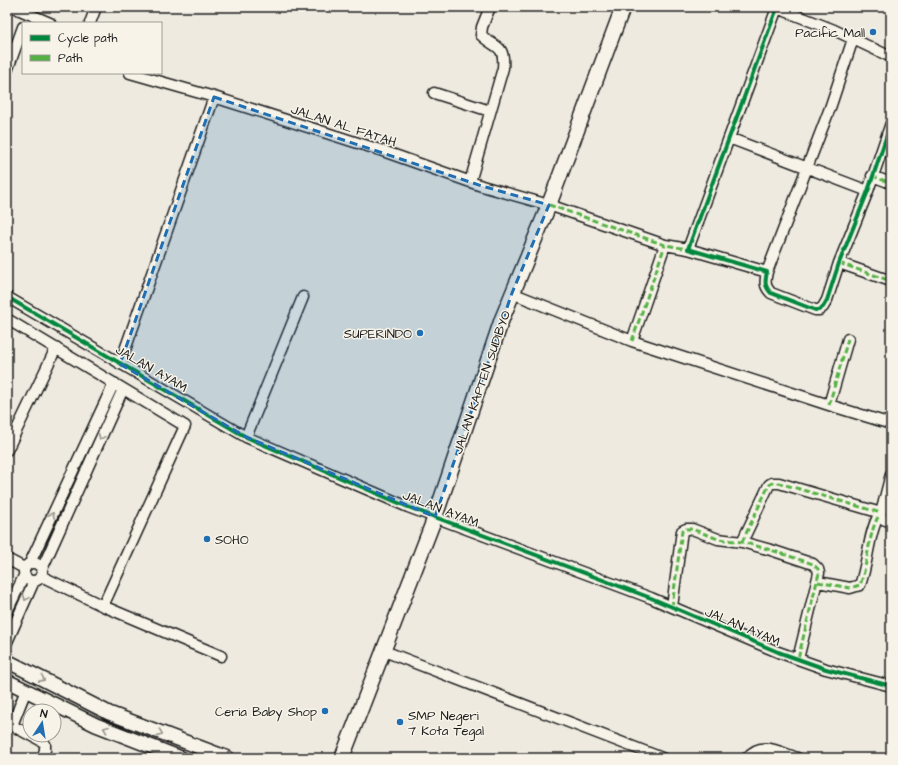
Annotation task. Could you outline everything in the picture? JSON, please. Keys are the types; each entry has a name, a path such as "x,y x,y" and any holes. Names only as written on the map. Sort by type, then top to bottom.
{"main road":[{"name":"JALAN KAPTEN SUDIBYO","path":"342,758 435,517 502,319 548,205 623,7"}],"street":[{"path":"13,7 25,21 38,22"},
{"path":"90,22 96,7"},
{"path":"470,182 503,68 504,57 500,49 481,34 482,27 490,7"},
{"path":"688,249 776,7 834,30 891,57"},
{"path":"7,71 22,29"},
{"path":"853,39 830,108 767,272 765,285 770,293 815,310 819,310 823,307 827,300 839,262 868,191 891,124"},
{"name":"JALAN AL FATAH","path":"134,74 214,97 383,151 470,182 548,205 665,245 688,249 767,272"},
{"path":"434,92 490,111"},
{"path":"120,364 214,97"},
{"path":"729,138 868,191"},
{"path":"872,176 891,184"},
{"path":"632,341 665,245"},
{"path":"839,262 891,281"},
{"path":"512,293 632,341 891,424"},
{"name":"JALAN AYAM","path":"7,297 246,437 408,507 651,598 778,652 826,669 891,686"},
{"path":"246,437 303,297"},
{"path":"7,319 185,426 103,606"},
{"path":"829,405 848,339"},
{"path":"7,450 56,348"},
{"path":"19,616 7,610 114,383"},
{"path":"7,642 39,576 123,389"},
{"path":"101,409 112,414"},
{"path":"82,452 92,457"},
{"path":"818,582 850,588 860,585 864,576 874,527 891,474"},
{"path":"742,542 768,485 772,483 779,483 879,515 891,522"},
{"path":"61,497 72,502"},
{"path":"672,607 682,531 686,529 692,529 718,539 742,542 813,564 818,569 818,582 798,659"},
{"path":"44,534 55,539"},
{"path":"7,559 26,569"},
{"path":"26,569 37,564 39,576"},
{"path":"26,569 28,580 39,576 103,606 221,656"},
{"path":"384,651 662,758"},
{"path":"7,662 109,713 228,758"},
{"path":"7,681 96,725 181,758"},
{"path":"22,731 15,727 14,723 26,690"},
{"path":"42,758 45,750 44,743"},
{"path":"188,758 193,745"},
{"path":"747,758 758,748 767,748 797,758"}],"highlighted area":[{"path":"214,97 482,186 549,205 512,293 435,517 246,437 120,364"}],"marked path":[{"path":"872,176 891,183"},
{"path":"549,205 665,245 688,249"},
{"path":"632,341 665,245"},
{"path":"839,263 891,281"},
{"path":"829,405 848,339"},
{"path":"742,542 769,485 772,483 779,483 881,513"},
{"path":"818,582 850,588 860,585 872,532 878,517"},
{"path":"672,607 682,531 686,529 692,529 718,539 742,542 813,564 818,569 819,573 798,659"}],"cycle path":[{"path":"777,8 688,249 767,272 766,283 767,288 771,293 815,310 819,310 823,307 827,300 839,263 868,191 891,123"},
{"path":"7,297 246,437 408,507 651,598 778,652 826,669 891,686"}],"place":[{"name":"Pacific Mall","path":"873,32"},
{"name":"SUPERINDO","path":"420,333"},
{"name":"SOHO","path":"207,539"},
{"name":"Ceria Baby Shop","path":"325,711"},
{"name":"SMP Negeri 7 Kota Tegal","path":"400,722"}]}
